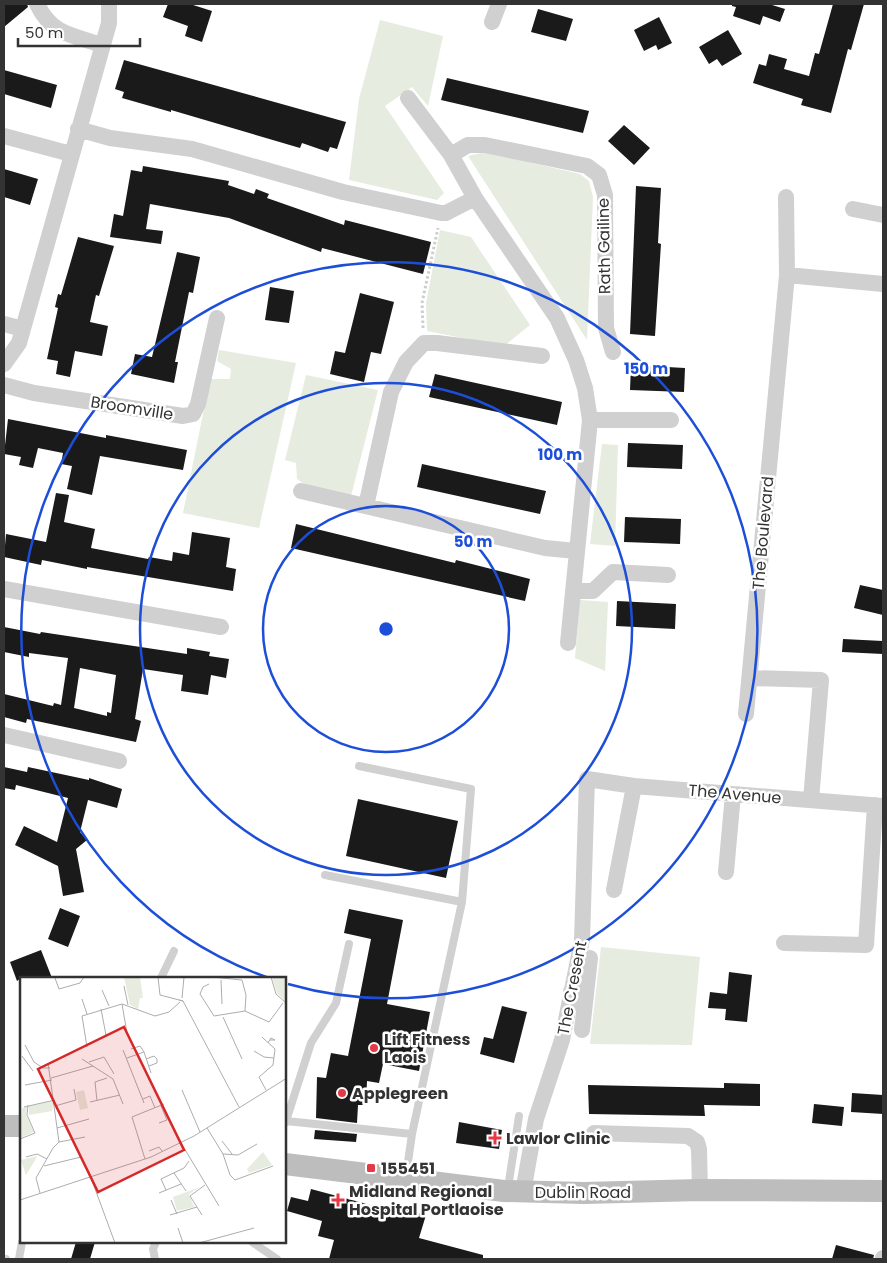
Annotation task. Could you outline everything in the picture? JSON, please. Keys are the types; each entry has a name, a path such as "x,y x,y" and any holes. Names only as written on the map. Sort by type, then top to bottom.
{"main road":[{"path":"4,1126 20,1126"},
{"name":"Dublin Road","path":"286,1164 405,1181 516,1192 584,1194 700,1190 883,1191"}],"street":[{"path":"37,4 45,18 57,30 102,45"},
{"path":"4,364 19,343 109,23 109,4"},
{"path":"492,22 498,4"},
{"path":"408,98 451,155 475,198 558,318 576,360 585,388 590,420 568,643"},
{"path":"78,129 110,138 192,149 343,192 441,213 446,213 475,198"},
{"path":"4,136 71,154"},
{"name":"Rath Gailine","path":"451,155 468,145 485,145 587,166 599,175 605,195 606,328 613,352"},
{"name":"The Boulevard","path":"746,714 787,275 786,197"},
{"path":"853,209 883,215"},
{"path":"787,275 883,284"},
{"name":"Broomville","path":"4,386 34,393 183,416 193,414 198,404 217,318"},
{"path":"4,324 23,328"},
{"path":"366,506 391,392 406,362 424,343 437,342 542,356"},
{"path":"590,420 671,420"},
{"path":"301,491 545,548 576,552"},
{"path":"572,591 593,591 613,572 668,575"},
{"path":"4,589 221,627"},
{"path":"750,678 821,680 811,800"},
{"path":"4,735 119,761"},
{"name":"The Avenue","path":"587,779 634,786 879,806"},
{"name":"The Cresent","path":"516,1192 536,1119 579,992 587,779"},
{"path":"614,890 634,786"},
{"path":"726,872 733,794"},
{"path":"784,943 866,945 879,806"},
{"path":"582,1030 579,992 590,958"},
{"path":"594,1133 688,1136 697,1142 699,1148 700,1190"}],"lane":[{"path":"358,766 471,789 462,902 412,1134 405,1181"},
{"path":"325,875 462,902"},
{"path":"286,1119 312,1043 336,1003 350,944"},
{"path":"161,977 174,951"},
{"path":"516,1192 519,1116"},
{"path":"286,1122 412,1134"},
{"path":"19,1259 22,1243"},
{"path":"155,1259 153,1249 156,1243"},
{"path":"253,1243 277,1259"}],"path":[{"path":"424,343 422,304 441,213"}],"shaded area":[{"path":"380,20 443,36 428,106 412,87 385,106 444,193 437,200 349,180 359,99"},
{"path":"486,152 580,174 589,181 593,197 587,340 468,156"},
{"path":"440,230 471,237 530,325 504,346 427,331 426,303"},
{"path":"219,350 296,363 259,528 183,513 210,379 230,379 231,369 217,361"},
{"path":"306,375 378,390 351,496 306,485 297,479 296,463 285,460"},
{"path":"602,444 618,445 615,546 590,544"},
{"path":"580,600 608,602 605,671 575,658"},
{"path":"601,947 700,957 692,1045 590,1044"}],"building":[{"path":"4,4 27,4 28,7 4,27"},
{"path":"168,4 190,4 212,11 202,42 185,36 188,26 163,17"},
{"path":"732,4 769,4 785,9 780,22 763,16 760,25 733,16 736,7 732,6"},
{"path":"833,4 864,4 851,50 848,49 831,113 801,105 803,99 753,83 759,64 766,66 769,54 787,59 784,69 809,76 815,53 819,54"},
{"path":"538,9 573,19 566,41 531,32"},
{"path":"659,17 672,43 658,50 656,45 644,51 634,30"},
{"path":"728,30 742,54 722,66 717,59 709,64 699,47"},
{"path":"124,60 346,122 337,149 330,147 328,152 302,143 300,148 171,110 171,112 122,98 124,92 115,89"},
{"path":"4,70 57,85 51,108 4,94"},
{"path":"447,78 589,111 583,133 441,100"},
{"path":"624,125 650,148 634,165 608,141"},
{"path":"143,166 229,181 228,185 254,194 256,189 269,194 267,198 344,225 345,220 431,242 423,274 322,248 321,252 229,218 150,204 146,229 163,231 161,244 110,237 114,214 123,216 131,170 142,172"},
{"path":"4,169 38,179 30,205 4,197"},
{"path":"636,186 661,188 658,243 661,244 655,336 630,334"},
{"path":"78,237 114,246 99,296 96,295 90,322 108,326 102,356 75,351 70,377 56,374 58,361 47,359 58,308 55,307 58,294 61,295"},
{"path":"177,252 200,257 193,293 189,292 175,362 178,362 174,383 131,374 135,354 152,357"},
{"path":"270,287 294,291 289,323 265,320"},
{"path":"360,293 394,302 381,354 371,352 364,382 330,374 335,351 345,353"},
{"path":"631,365 685,368 684,392 630,390"},
{"path":"435,374 562,402 557,425 429,397"},
{"path":"8,419 106,438 106,435 187,450 183,470 100,456 92,495 67,489 72,466 61,464 63,453 38,448 33,468 19,465 21,457 4,454"},
{"path":"628,443 683,445 682,469 627,467"},
{"path":"422,464 546,491 540,514 417,487"},
{"path":"56,493 69,495 64,522 95,529 91,548 148,559 149,557 172,561 173,552 189,555 192,532 230,538 226,567 236,569 233,591 87,567 87,569 42,560 41,565 4,557 6,534 46,542"},
{"path":"625,517 681,519 680,544 624,542"},
{"path":"296,524 455,563 456,560 530,579 525,601 291,548"},
{"path":"860,585 883,590 883,615 854,608"},
{"path":"617,601 676,604 675,629 616,626"},
{"path":"4,627 40,634 41,632 187,654 187,648 210,652 209,656 229,659 226,678 211,675 208,695 181,691 183,675 143,669 135,719 141,721 136,742 27,719 26,723 4,717 4,694 53,706 54,703 61,705 68,658 29,653 29,657 4,652","holes":["80,668 116,675 111,713 107,712 107,716 74,708"]},
{"path":"843,639 883,641 883,654 842,652"},
{"path":"4,767 27,772 28,767 89,780 89,778 122,789 117,808 88,800 80,832 87,840 76,849 84,892 63,896 58,866 15,845 24,826 57,842 68,798 16,785 15,790 4,788"},
{"path":"358,799 458,821 446,878 346,856"},
{"path":"60,908 80,916 68,947 48,939"},
{"path":"349,909 403,920 387,1004 430,1012 419,1071 383,1064 379,1083 367,1081 366,1105 358,1105 357,1123 316,1118 317,1077 326,1078 331,1053 348,1056 371,939 344,933"},
{"path":"41,950 52,977 20,977 17,981 10,962"},
{"path":"729,972 752,975 747,1022 725,1020 726,1009 708,1008 710,992 727,994"},
{"path":"502,1006 527,1012 514,1063 480,1054 484,1037 493,1039"},
{"path":"724,1083 760,1084 760,1106 704,1105 705,1116 589,1114 588,1085 724,1088"},
{"path":"852,1093 883,1095 883,1114 851,1112"},
{"path":"814,1104 844,1107 842,1126 812,1123"},
{"path":"459,1122 502,1130 499,1149 456,1143"},
{"path":"315,1130 357,1134 356,1142 314,1139"},
{"path":"311,1189 404,1214 406,1209 426,1215 419,1238 483,1255 483,1259 329,1259 334,1240 318,1236 322,1221 287,1211 291,1197 308,1201"},
{"path":"76,1243 95,1243 90,1259 71,1259"},
{"path":"836,1245 874,1255 873,1259 832,1259"}],"place":[{"name":"Lift Fitness Laois","path":"374,1048"},
{"name":"Applegreen","path":"342,1093"},
{"name":"Lawlor Clinic","path":"495,1138"},
{"name":"155451","path":"371,1168"},
{"name":"Midland Regional Hospital Portlaoise","path":"338,1200"}]}
